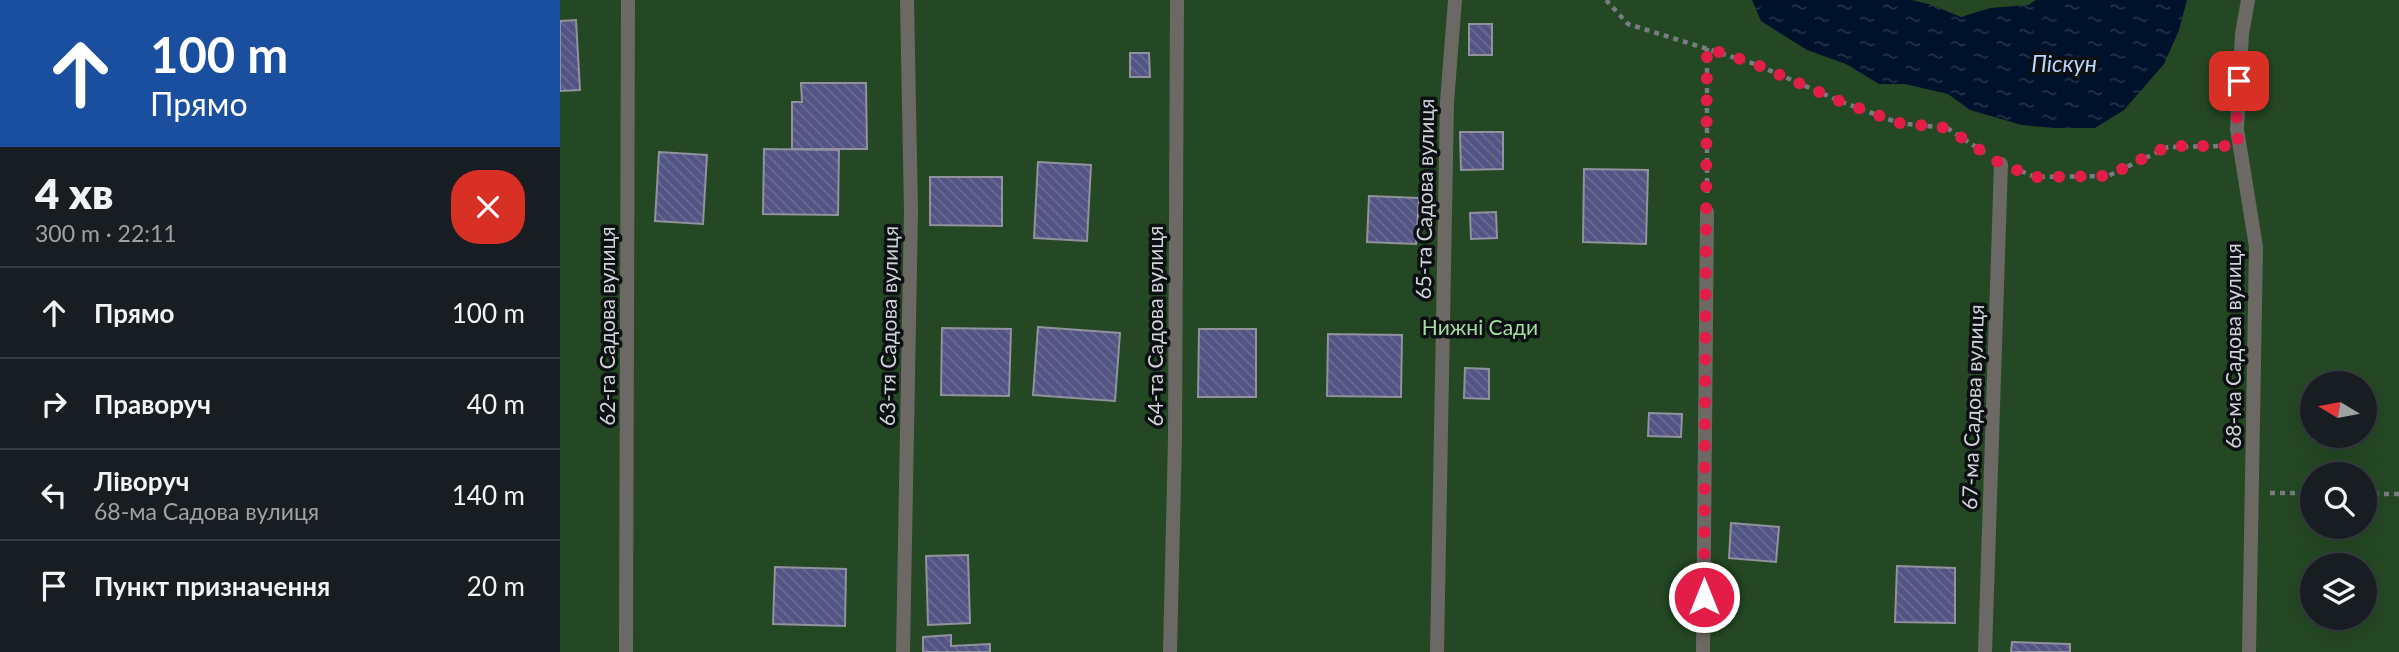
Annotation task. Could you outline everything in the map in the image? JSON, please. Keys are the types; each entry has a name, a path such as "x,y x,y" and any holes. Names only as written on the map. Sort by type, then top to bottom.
{"street":[{"name":"62-га Садова вулиця","path":"626,652 628,0"},
{"name":"63-тя Садова вулиця","path":"903,652 911,211 907,0"},
{"name":"64-та Садова вулиця","path":"1170,652 1175,438 1177,0"},
{"name":"65-та Садова вулиця","path":"1437,652 1447,102 1455,0"},
{"name":"68-ма Садова вулиця","path":"2248,0 2241,47 2236,129 2256,247 2249,652"},
{"name":"67-ма Садова вулиця","path":"1985,652 2001,164"},
{"path":"1703,652 1707,212"}],"path":[{"path":"1606,0 1629,24 1755,64 1842,102 1899,123 1947,128 2001,164 2035,177 2108,176 2168,146 2239,146"},
{"path":"1707,48 1707,212"},
{"path":"2252,493 2300,494"},
{"path":"2377,494 2399,494"}],"green space":[{"name":"Нижні Сади","path":"560,0 2399,0 2399,652 560,652"}],"water":[{"name":"Піскун","path":"1752,0 1912,0 1961,17 1990,8 2028,5 2036,0 2187,0 2179,30 2164,64 2124,110 2095,128 2055,128 2022,125 1970,110 1948,94 1905,84 1879,84 1846,64 1807,50 1761,21"}],"building":[{"path":"576,20 580,90 560,91 560,21"},
{"path":"1469,24 1492,24 1492,55 1469,55"},
{"path":"1130,53 1149,53 1150,77 1130,77"},
{"path":"801,83 866,83 867,149 792,149 792,102 802,102"},
{"path":"1460,132 1503,132 1503,169 1461,170"},
{"path":"764,149 839,150 838,215 763,214"},
{"path":"659,152 707,155 703,224 655,221"},
{"path":"1038,162 1091,165 1087,241 1034,238"},
{"path":"1584,169 1648,170 1646,244 1583,242"},
{"path":"930,177 1002,177 1002,226 930,225"},
{"path":"1369,196 1419,198 1416,244 1367,242"},
{"path":"1496,212 1497,238 1471,239 1470,213"},
{"path":"1038,327 1120,333 1115,401 1033,395"},
{"path":"942,328 1011,329 1009,396 941,395"},
{"path":"1199,329 1256,329 1256,397 1198,397"},
{"path":"1328,334 1402,335 1401,397 1327,396"},
{"path":"1465,368 1489,369 1489,399 1464,398"},
{"path":"1649,413 1682,414 1681,437 1648,436"},
{"path":"1731,523 1779,527 1776,562 1729,558"},
{"path":"968,555 970,623 928,625 926,556"},
{"path":"1897,566 1955,568 1955,623 1895,622"},
{"path":"775,567 846,569 845,626 773,624"},
{"path":"951,635 951,646 990,644 990,652 923,652 923,637"},
{"path":"2012,642 2070,644 2070,652 2011,652"}],"route":[{"path":"1704,597 1707,48 1755,64 1842,102 1899,123 1947,128 2001,164 2035,177 2108,176 2168,146 2239,146 2236,129 2239,81"}]}
